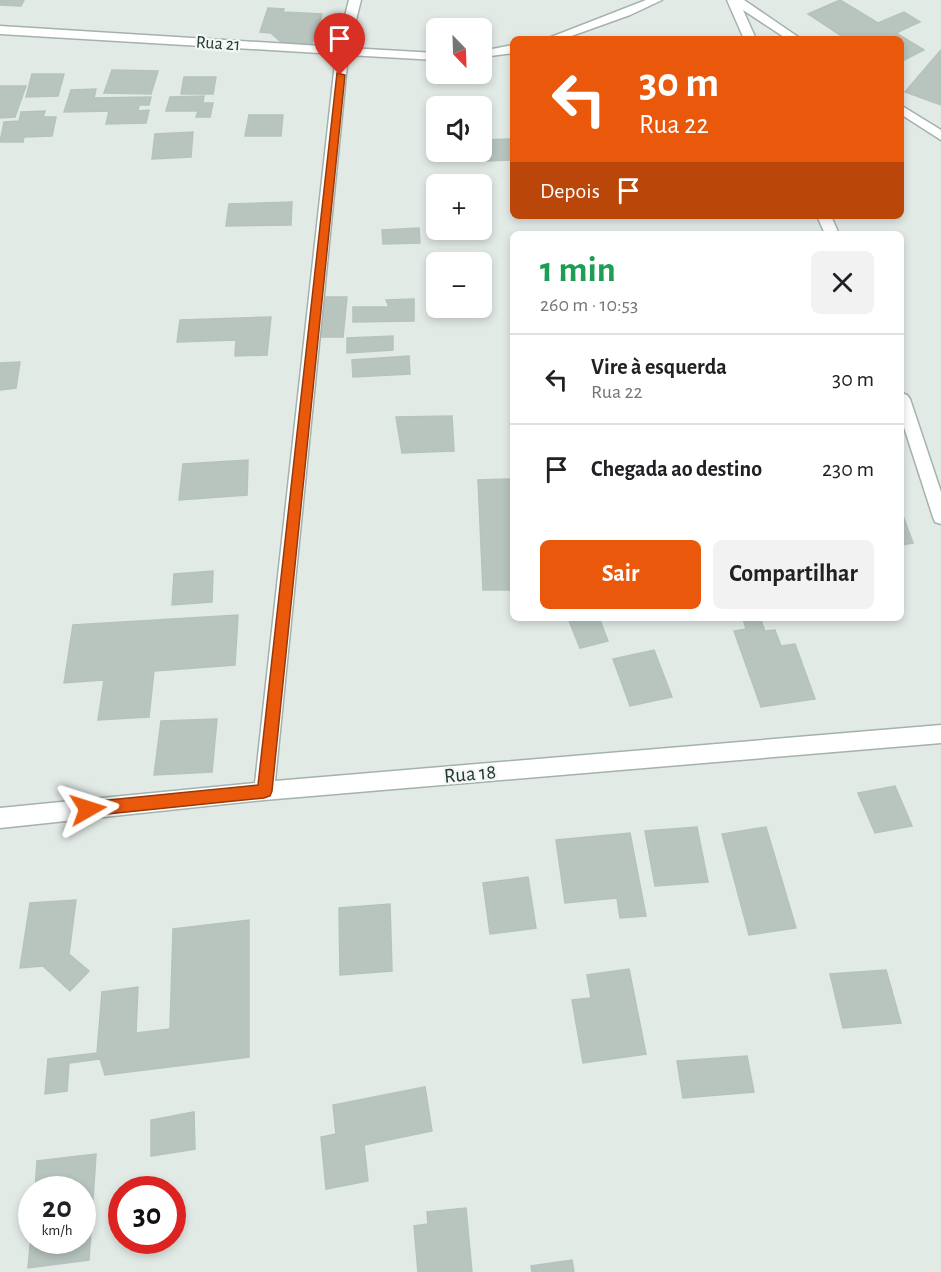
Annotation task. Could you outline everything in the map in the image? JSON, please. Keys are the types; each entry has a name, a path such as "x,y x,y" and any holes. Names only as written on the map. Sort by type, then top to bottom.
{"street":[{"path":"264,791 342,52 355,0"},
{"path":"561,36 656,0"},
{"path":"735,0 749,36"},
{"path":"735,0 790,36"},
{"name":"Rua 21","path":"0,30 426,56"},
{"path":"492,52 510,49"},
{"path":"904,111 941,136"},
{"path":"904,405 941,517"},
{"name":"Rua 18","path":"0,818 264,791 941,734"}],"building":[{"path":"0,0 24,0 21,6 0,5"},
{"path":"840,0 878,23 904,12 920,22 896,33 901,36 841,36 808,14"},
{"path":"268,8 284,9 283,12 322,14 312,44 282,43 271,33 260,32"},
{"path":"904,38 924,50 904,60"},
{"path":"941,50 941,105 905,92"},
{"path":"112,70 158,71 151,94 104,93"},
{"path":"32,74 64,74 58,96 26,97"},
{"path":"184,77 216,77 213,94 181,94"},
{"path":"0,86 26,86 15,117 0,118"},
{"path":"96,89 94,98 151,97 149,105 139,105 138,111 149,110 146,123 106,124 109,111 64,112 71,90"},
{"path":"204,96 203,103 213,103 210,117 196,117 198,111 166,111 170,97"},
{"path":"45,111 43,117 56,117 52,136 24,137 23,142 0,142 4,122 19,121 21,112"},
{"path":"249,115 283,115 281,136 245,136"},
{"path":"193,132 191,157 152,159 155,134"},
{"path":"510,139 510,160 492,161 492,140"},
{"path":"292,202 291,225 226,226 229,204"},
{"path":"419,228 420,243 383,244 382,230"},
{"path":"322,297 347,297 343,337 318,337"},
{"path":"414,299 414,321 353,322 353,307 389,307 386,300"},
{"path":"271,317 267,355 235,356 236,340 177,342 180,320"},
{"path":"393,336 393,350 347,353 347,338"},
{"path":"409,356 410,374 353,377 352,360"},
{"path":"20,362 16,388 0,390 0,363"},
{"path":"452,416 454,451 402,453 396,417"},
{"path":"248,460 247,495 179,500 183,464"},
{"path":"510,479 510,590 483,590 478,480"},
{"path":"904,518 913,543 904,545"},
{"path":"213,571 212,602 172,605 174,574"},
{"path":"238,615 235,665 154,671 149,717 98,720 104,680 64,683 73,625"},
{"path":"569,621 600,621 608,641 580,648"},
{"path":"744,621 761,621 765,631 775,630 781,646 795,644 815,699 761,707 734,631 746,629"},
{"path":"654,650 672,697 630,706 613,659"},
{"path":"217,719 212,772 154,775 161,721"},
{"path":"895,786 912,826 875,833 858,793"},
{"path":"697,827 708,882 655,886 645,831"},
{"path":"766,827 796,928 749,935 722,834"},
{"path":"630,833 646,916 620,918 617,898 565,903 556,840"},
{"path":"528,877 536,928 490,934 483,883"},
{"path":"76,900 69,954 89,971 70,991 43,966 20,968 30,903"},
{"path":"390,904 392,971 340,975 339,908"},
{"path":"249,920 249,1057 105,1075 100,1059 69,1063 67,1091 45,1094 48,1059 97,1053 102,992 138,987 136,1033 170,1029 173,929"},
{"path":"629,969 646,1054 583,1063 572,1000 591,998 587,975"},
{"path":"886,970 901,1023 843,1028 830,974"},
{"path":"747,1056 754,1092 683,1098 677,1061"},
{"path":"425,1087 432,1131 364,1145 368,1181 326,1189 321,1137 336,1134 333,1105"},
{"path":"194,1112 195,1149 151,1156 151,1120"},
{"path":"96,1154 95,1176 36,1176 37,1161"},
{"path":"466,1208 472,1272 418,1272 414,1226 428,1224 427,1212"},
{"path":"29,1254 89,1254 89,1260 28,1268"},
{"path":"572,1260 574,1272 532,1272 531,1266"}],"route":[{"path":"88,809 264,791 340,75"}]}
